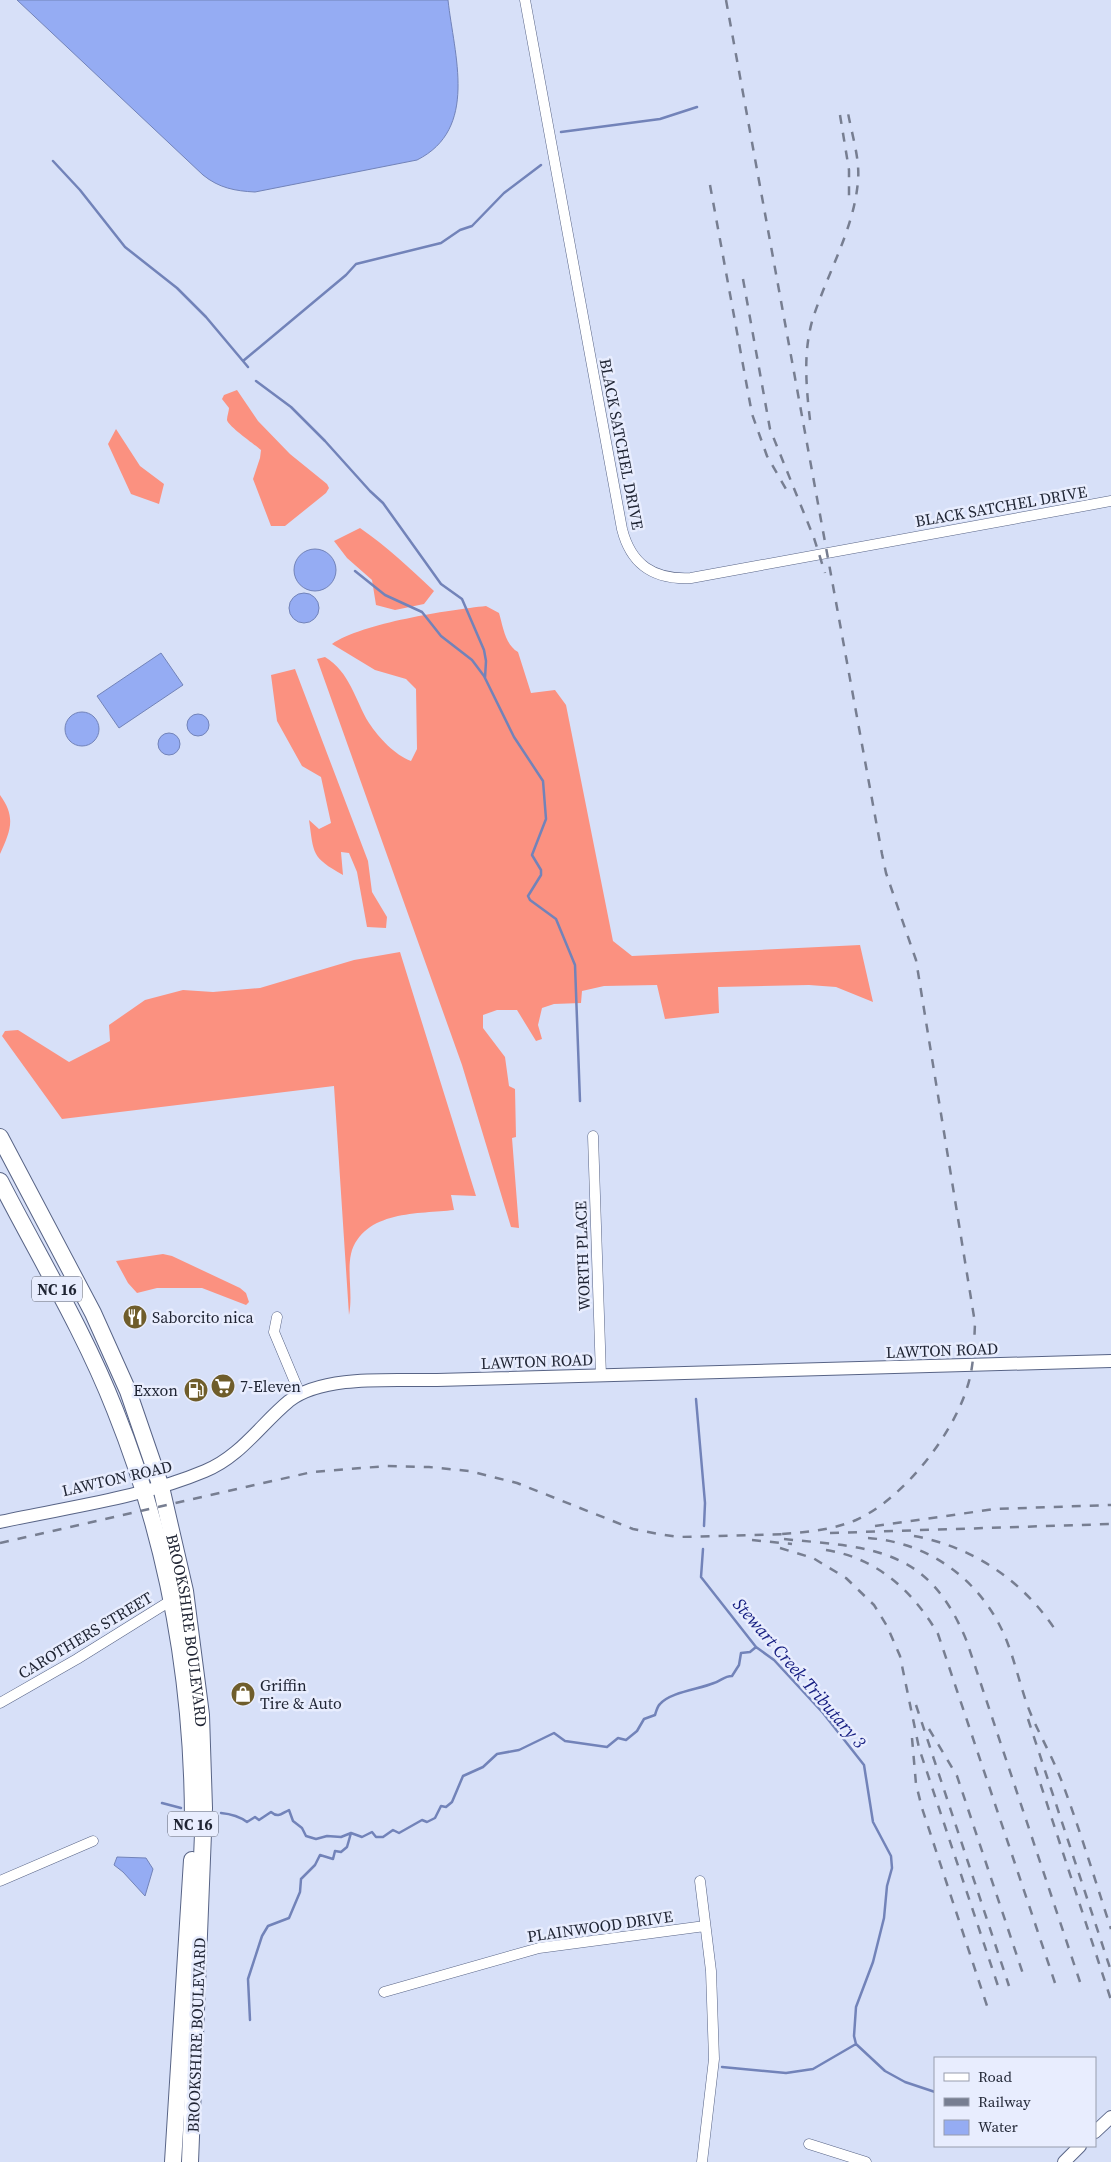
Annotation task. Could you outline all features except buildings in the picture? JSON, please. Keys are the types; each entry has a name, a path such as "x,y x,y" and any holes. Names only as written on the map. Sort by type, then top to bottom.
{"highway":[{"name":"BROOKSHIRE BOULEVARD","path":"0,1137 112,1353 161,1487 201,1714 204,1808 190,2162"},
{"name":"BROOKSHIRE BOULEVARD","path":"0,1181 97,1368 116,1411 179,1596 189,1719 193,1806 192,1860 173,2162"}],"street":[{"name":"BLACK SATCHEL DRIVE","path":"525,0 622,529 627,547 641,564 659,575 669,578 691,578 1111,501"},
{"name":"WORTH PLACE","path":"593,1136 601,1376"},
{"path":"277,1317 274,1332 300,1394"},
{"name":"LAWTON ROAD","path":"0,1522 161,1487 219,1464 240,1448 289,1401 300,1394 324,1386 346,1383 1111,1361"},
{"name":"CAROTHERS STREET","path":"0,1703 77,1659 179,1596"},
{"path":"0,1882 92,1841"},
{"path":"700,1881 711,1972 714,2059 702,2162"},
{"name":"PLAINWOOD DRIVE","path":"384,1992 533,1949 705,1926"},
{"path":"1096,2131 1111,2117"},
{"path":"809,2144 866,2162"},
{"path":"1064,2162 1079,2147"}],"shaded area":[{"path":"237,390 258,421 290,454 327,484 329,488 326,493 285,526 271,526 253,479 261,450 228,423 229,408 222,399 224,395"},
{"path":"116,429 140,466 164,484 159,504 131,494 108,444"},
{"path":"360,528 398,558 434,591 424,604 395,610 376,605 372,580 347,558 334,541"},
{"path":"486,606 499,613 507,640 518,652 531,693 555,690 566,705 613,941 632,956 860,945 873,1002 836,987 809,985 718,987 719,1013 665,1019 657,985 604,986 582,991 581,1003 554,1004 542,1008 538,1025 542,1039 536,1041 517,1010 497,1010 483,1015 483,1028 505,1057 509,1086 515,1089 516,1137 512,1138 519,1228 511,1227 462,1065 317,659 325,657 340,670 373,729 393,750 411,761 417,749 416,689 406,679 375,670 332,644 364,630 384,624 429,614"},
{"path":"295,669 368,861 372,892 387,917 386,928 367,927 357,872 349,853 341,852 343,875 325,864 316,854 309,820 319,829 331,823 321,777 302,766 277,721 271,675"},
{"path":"0,795 8,810 10,824 7,838 0,854"},
{"path":"400,952 476,1196 451,1195 454,1210 394,1217 367,1229 357,1240 351,1254 349,1315 334,1086 62,1119 2,1036 5,1031 18,1030 69,1062 110,1041 109,1025 145,1000 183,990 213,992 260,988 354,960"},
{"path":"163,1254 172,1256 240,1288 246,1293 249,1302 246,1305 202,1288 157,1288 137,1293 128,1283 116,1261"}],"water":[{"path":"17,0 448,0 457,67 458,89 456,110 449,130 436,146 417,160 255,192 228,188 215,183 203,175"},
{"path":"315,549 330,555 336,570 330,585 315,591 300,585 294,570 300,555"},
{"path":"304,593 315,597 319,608 315,619 304,623 293,619 289,608 293,597"},
{"path":"161,653 183,685 119,728 97,696"},
{"path":"82,712 94,717 99,729 94,741 82,746 70,741 65,729 70,717"},
{"path":"198,714 206,717 209,725 206,733 198,736 190,733 187,725 190,717"},
{"path":"169,733 177,736 180,744 177,752 169,755 161,752 158,744 161,736"},
{"path":"117,1857 146,1858 153,1869 145,1896 114,1865"}],"waterway":[{"path":"561,132 660,119 697,107"},
{"path":"53,161 80,190 125,247 177,288 206,317 248,367"},
{"path":"243,361 346,275 356,264 441,243 460,230 472,226 504,193 541,165"},
{"path":"256,381 291,407 325,441 383,503 441,584 462,599 484,650 486,661 485,678"},
{"name":"Stewart Creek Tributary 3","path":"355,571 385,595 422,612 441,636 472,660 484,676 514,737 543,781 546,819 532,855 541,870 541,875 528,896 530,900 556,919 575,965 580,1101"},
{"name":"Stewart Creek Tributary 3","path":"696,1399 705,1503 704,1526"},
{"name":"Stewart Creek Tributary 3","path":"703,1549 701,1577 756,1647 774,1660 823,1713 864,1765 873,1822 891,1856 892,1868 887,1886 884,1918 873,1962 856,2007 854,2036 856,2044 885,2071 905,2082 934,2092"},
{"path":"221,1813 241,1818 247,1822 255,1817 259,1820 271,1812 278,1815 289,1810 293,1821 302,1828 306,1836 316,1839 327,1836 341,1837 351,1833 362,1837 372,1832 376,1837 383,1837 393,1830 399,1833 422,1820 427,1822 435,1818 441,1806 446,1807 452,1802 463,1776 483,1767 497,1754 519,1750 554,1733 565,1741 607,1747 618,1738 626,1740 637,1731 644,1719 655,1715 658,1707 665,1700 671,1696 732,1676 739,1665 741,1653 750,1652 756,1647"},
{"path":"162,1803 181,1808"},
{"path":"250,2020 248,1979 262,1936 268,1926 289,1918 300,1892 301,1879 315,1865 320,1855 333,1859 335,1851 341,1852 347,1847 351,1833"},
{"path":"722,2067 786,2073 813,2069 856,2044"}],"railway":[{"path":"726,0 882,854 886,873 916,960 975,1323 971,1372 960,1407 938,1445 908,1482 874,1510 856,1520 829,1528 781,1534"},
{"path":"810,420 806,369 810,330 819,301 846,233 856,199 858,181 857,156 848,113"},
{"path":"840,115 849,170 849,204"},
{"path":"710,185 752,414 767,456 786,489"},
{"path":"743,279 770,429 814,538 825,573"},
{"path":"0,1543 312,1472 387,1466 429,1467 469,1471 517,1483 633,1529 659,1534 678,1537 788,1534"},
{"path":"875,1526 995,1509 1111,1505"},
{"path":"830,1533 1111,1524"},
{"path":"914,1536 936,1541 957,1549 977,1558 996,1570 1030,1598 1058,1634"},
{"path":"868,1538 909,1546 946,1564 976,1591 989,1608 1005,1636 1030,1712 1062,1782 1111,1929"},
{"path":"784,1539 871,1550 895,1558 916,1570 935,1587 952,1611 967,1642 1080,1982"},
{"path":"752,1540 792,1544"},
{"path":"780,1548 813,1558 846,1578 874,1605 887,1626 900,1656 919,1748 999,1989"},
{"path":"826,1550 862,1560 892,1579 917,1604 938,1634 1057,1989"},
{"path":"916,1705 1009,1986"},
{"path":"1028,1719 1111,1971"},
{"path":"929,1729 957,1776 1024,1977"},
{"path":"912,1738 916,1784 922,1808 989,2012"},
{"path":"1035,1767 1111,2000"}],"place":[{"name":"Saborcito nica","path":"135,1317"},
{"name":"7-Eleven","path":"223,1386"},
{"name":"Exxon","path":"196,1390"},
{"name":"Griffin Tire & Auto","path":"243,1694"}]}
